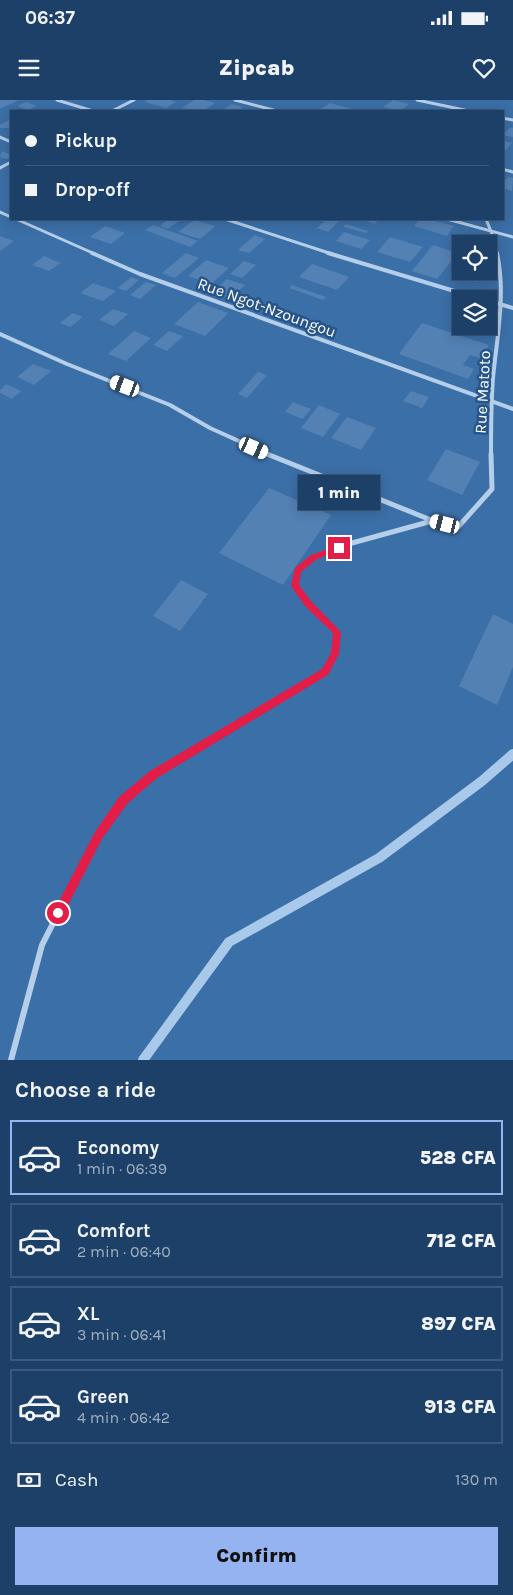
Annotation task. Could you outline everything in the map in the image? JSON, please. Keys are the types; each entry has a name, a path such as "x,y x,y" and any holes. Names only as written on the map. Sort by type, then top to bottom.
{"street":[{"path":"57,100 90,110"},
{"path":"114,110 134,100"},
{"path":"235,100 273,110"},
{"path":"417,100 463,110"},
{"path":"440,106 441,110"},
{"name":"Rue Ngot-Nzoungou","path":"18,220 148,278 513,409"},
{"path":"228,220 356,262 452,290"},
{"path":"451,220 513,237"},
{"name":"Rue Matoto","path":"432,521 458,527 492,489 492,401 500,304 500,270 494,232 487,220"},
{"path":"497,303 513,308"},
{"path":"0,334 170,405 210,428 284,461 432,521"},
{"path":"11,1060 42,944 98,835 123,801 154,775 325,672 335,654 337,632 308,604 295,586 298,570 314,557 352,543 432,521"}],"shaded area":[{"path":"0,100 513,100 513,1060 0,1060"}],"building":[{"path":"0,100 19,100 0,109"},
{"path":"148,100 170,100 176,102 166,108 144,102"},
{"path":"194,100 215,103 204,110 182,108"},
{"path":"393,100 409,104 401,110 383,107"},
{"path":"26,102 37,106 28,110 17,106"},
{"path":"330,103 352,109 350,110 319,110"},
{"path":"232,104 243,107 238,110 223,110"},
{"path":"10,119 10,128 0,128 0,125"},
{"path":"510,128 513,128 513,137 504,135"},
{"path":"504,141 512,143 505,151"},
{"path":"2,151 10,155 10,157 6,159 0,157"},
{"path":"508,177 513,178 512,191 504,189 504,181"},
{"path":"167,220 180,220 168,229 160,226"},
{"path":"194,220 216,226 200,239 178,232"},
{"path":"325,220 340,220 328,232 317,228"},
{"path":"362,220 378,220 375,224"},
{"path":"419,220 432,220 454,226 447,236 414,226"},
{"path":"346,224 368,231 366,233 343,227"},
{"path":"153,225 198,241 190,247 145,230"},
{"path":"105,226 125,233 111,244 90,237"},
{"path":"344,232 370,240 361,249 336,241"},
{"path":"255,235 265,239 249,253 238,250"},
{"path":"0,236 14,241 0,251"},
{"path":"390,237 423,247 410,262 377,252"},
{"path":"433,245 452,251 452,260 437,279 412,271"},
{"path":"186,253 199,258 175,278 162,273"},
{"path":"44,256 61,263 49,271 32,265"},
{"path":"206,260 229,268 211,284 188,276"},
{"path":"244,261 256,265 242,278 230,274"},
{"path":"312,264 349,277 337,290 299,277"},
{"path":"131,277 139,280 126,291 118,288"},
{"path":"227,279 245,285 231,299 212,293"},
{"path":"146,282 156,285 140,299 130,295"},
{"path":"93,283 116,291 103,301 80,293"},
{"path":"292,285 326,297 323,300 289,288"},
{"path":"198,302 228,313 205,336 174,324"},
{"path":"113,309 128,314 114,326 99,320"},
{"path":"73,313 83,317 70,327 60,323"},
{"path":"422,323 452,333 452,335 459,335 489,345 481,358 470,355 463,365 474,369 468,379 399,354"},
{"path":"134,331 151,338 126,361 108,354"},
{"path":"169,331 183,336 167,351 153,345"},
{"path":"33,364 51,371 34,385 17,377"},
{"path":"258,372 267,375 247,398 238,394"},
{"path":"6,384 21,391 12,399 0,393 0,390"},
{"path":"411,391 429,397 422,408 403,401"},
{"path":"293,402 311,409 303,419 285,412"},
{"path":"319,405 340,414 323,437 301,428"},
{"path":"347,417 376,428 361,450 331,438"},
{"path":"446,449 480,462 462,495 427,480"},
{"path":"269,488 331,515 283,585 219,553"},
{"path":"181,580 208,594 180,631 153,616"},
{"path":"493,614 513,624 513,667 497,705 459,686"}],"waterway":[{"path":"143,1060 229,942 379,858 482,781 513,754"}],"route":[{"path":"58,913 98,835 123,801 154,775 325,672 335,654 337,632 308,604 295,586 298,570 314,557 339,548"}]}
